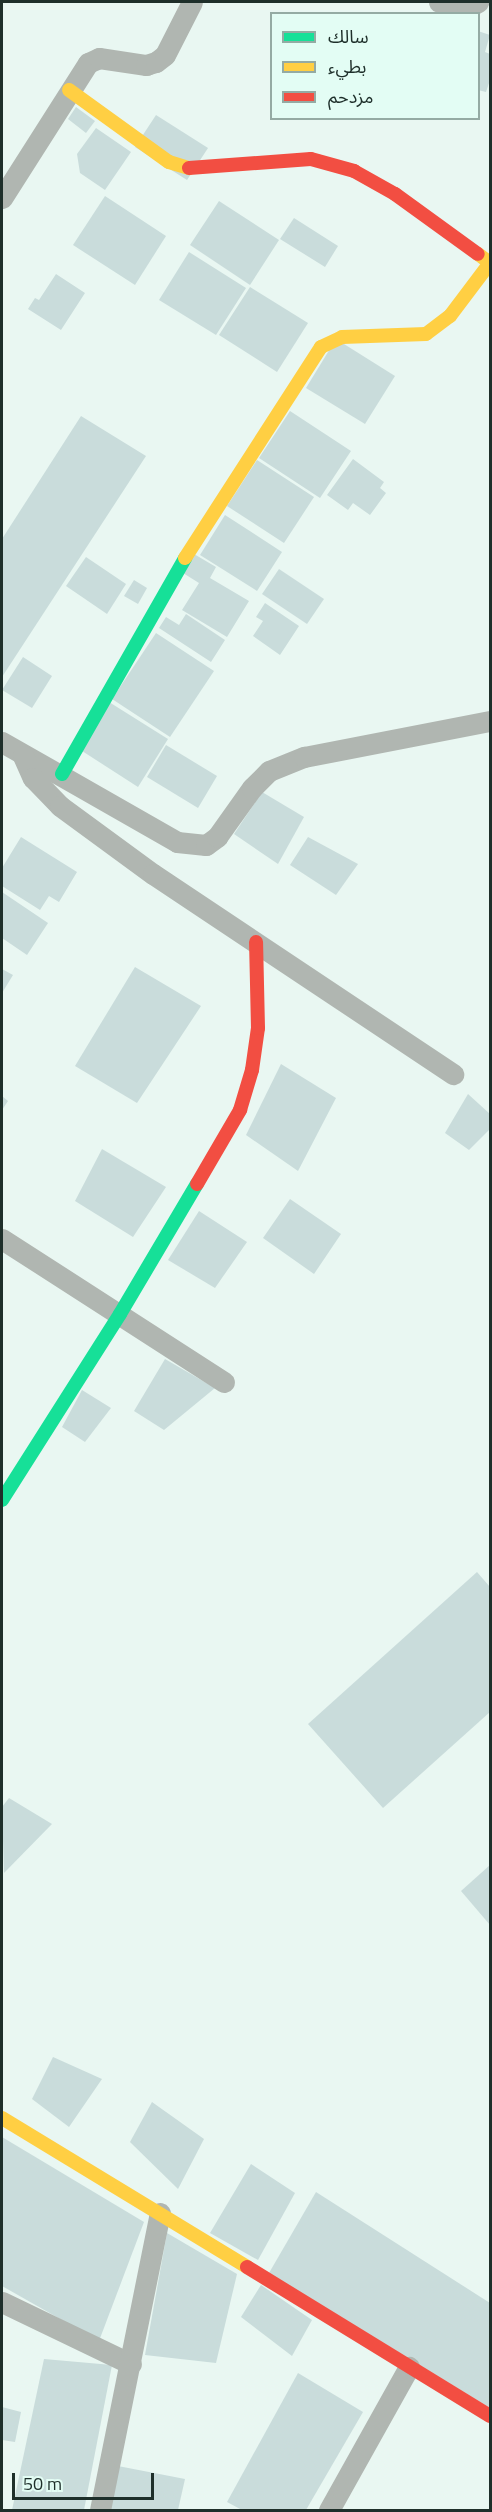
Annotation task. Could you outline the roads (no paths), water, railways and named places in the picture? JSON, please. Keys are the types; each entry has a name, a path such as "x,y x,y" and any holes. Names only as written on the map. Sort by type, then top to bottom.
{"street":[{"path":"2,198 88,63 99,58 146,65 156,62 165,55 192,2"},
{"path":"439,2 467,8 478,2"},
{"path":"62,774 186,556 321,347 329,340 342,337 426,334 450,316 490,263 395,194 354,171 311,159 183,168 169,162 69,90"},
{"path":"2,742 22,756 62,774 177,842 206,845 217,837 252,788 269,771 304,757 490,721"},
{"path":"22,756 33,778 60,806 153,874 453,1074"},
{"path":"2,1500 120,1314 240,1110 252,1070 258,1028 256,942"},
{"path":"2,1239 224,1382"},
{"path":"2,2118 490,2416"},
{"path":"100,2511 160,2213"},
{"path":"2,2302 131,2364"},
{"path":"329,2511 410,2367"}]}
